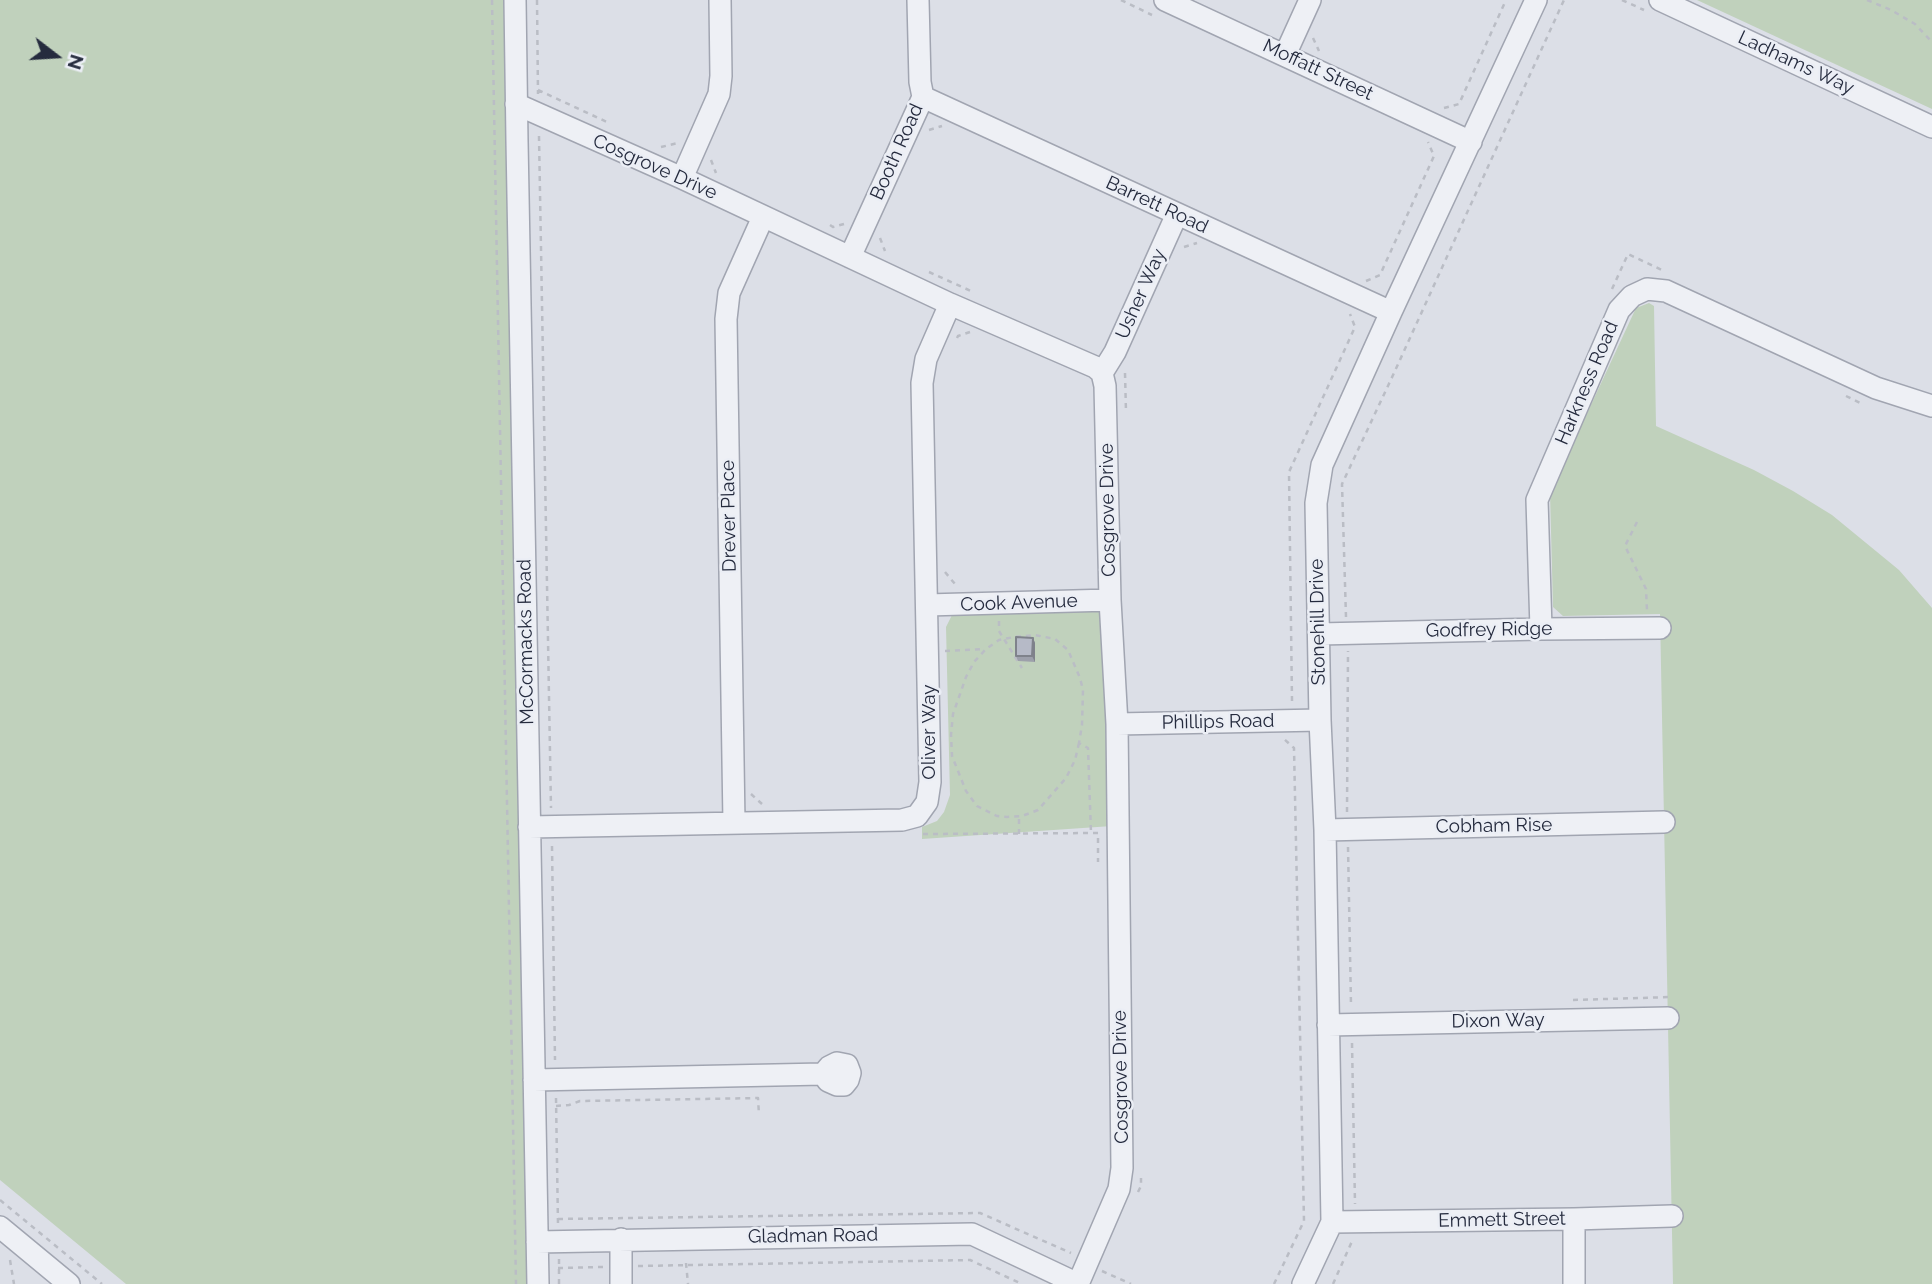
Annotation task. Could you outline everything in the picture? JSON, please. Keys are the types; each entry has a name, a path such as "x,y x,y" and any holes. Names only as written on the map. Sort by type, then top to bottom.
{"street":[{"name":"McCormacks Road","path":"515,0 537,1242 545,1273"},
{"path":"682,178 719,94 720,0"},
{"name":"Booth Road","path":"850,257 923,97 920,82 918,0"},
{"name":"Moffatt Street","path":"1164,0 1471,142"},
{"path":"1285,55 1310,0"},
{"name":"Stonehill Drive","path":"1303,1284 1332,1222 1316,503 1322,465 1536,0"},
{"name":"Ladhams Way","path":"1660,0 1932,127"},
{"name":"Barrett Road","path":"923,97 1391,312"},
{"name":"Cosgrove Drive","path":"516,104 682,178 950,304 1095,367 1102,373 1105,386 1116,724 1122,1168 1119,1189 1073,1282"},
{"name":"Usher Way","path":"1102,373 1115,352 1177,214"},
{"name":"Drever Place","path":"734,823 726,319 729,293 763,217"},
{"name":"Harkness Road","path":"1541,629 1537,500 1619,310 1632,296 1647,289 1666,291 1876,388 1932,406"},
{"name":"Oliver Way","path":"529,827 902,820 917,816 927,802 930,782 922,383 926,359 950,304"},
{"name":"Cook Avenue","path":"927,605 1110,600"},
{"name":"Godfrey Ridge","path":"1318,634 1654,628"},
{"name":"Phillips Road","path":"1116,724 1320,720"},
{"name":"Cobham Rise","path":"1325,830 1664,822"},
{"name":"Dixon Way","path":"1328,1025 1668,1018"},
{"path":"534,1080 823,1074"},
{"name":"Emmett Street","path":"1332,1222 1672,1216"},
{"path":"1574,1219 1574,1284"},
{"path":"0,1227 69,1284"},
{"name":"Gladman Road","path":"537,1242 972,1234 1073,1282"},
{"path":"621,1239 621,1275"}],"path":[{"path":"492,0 516,1284"},
{"path":"537,0 558,1241 545,1273"},
{"path":"1347,811 1347,633 1342,484 1564,0"},
{"path":"1867,0 1908,20 1932,42"},
{"path":"1314,33 1312,36 1319,52"},
{"path":"538,90 612,125"},
{"path":"928,131 942,126 946,128 953,111"},
{"path":"662,148 679,143 682,137"},
{"path":"710,159 716,173"},
{"path":"821,221 833,227 848,222"},
{"path":"881,232 885,251"},
{"path":"1181,251 1182,248 1198,243"},
{"path":"1611,291 1628,254 1665,272"},
{"path":"922,268 971,291"},
{"path":"936,335 955,343 958,335 973,331"},
{"path":"1125,369 1126,422"},
{"path":"1637,522 1625,546 1646,589 1654,628"},
{"path":"945,565 945,573 955,584 968,584"},
{"path":"999,603 999,631 1022,668"},
{"path":"1035,635 1055,639 1068,650 1083,690 1079,743 1075,760 1066,778 1038,810 1019,817 997,816 977,806 967,791 952,756 953,714 965,677 986,649 1004,639 1035,635"},
{"path":"928,652 986,649"},
{"path":"1274,1284 1304,1221 1294,748 1282,737"},
{"path":"1079,743 1088,748 1091,833"},
{"path":"1019,817 1019,834"},
{"path":"922,834 1098,833 1098,866"},
{"path":"1348,848 1352,1006"},
{"path":"1352,1043 1355,1202"},
{"path":"556,1106 580,1101 758,1098 759,1115"},
{"path":"1135,1198 1141,1186 1141,1172"},
{"path":"0,1200 102,1284"},
{"path":"1333,1284 1353,1240"},
{"path":"1072,1248 1073,1282"},
{"path":"545,1273 621,1275 687,1264 970,1260 1022,1284"},
{"path":"11,1261 14,1284"},
{"path":"687,1264 688,1284"},
{"path":"1102,1270 1131,1284"},
{"path":"545,1273 559,1284"}],"green space":[{"path":"0,0 505,0 528,1284 126,1284 0,1180"},
{"path":"1697,0 1932,0 1932,109"},
{"path":"1649,303 1654,306 1656,426 1754,470 1832,515 1899,570 1932,608 1932,1284 1673,1284 1660,614 1563,616 1553,607 1550,493 1636,308"},
{"path":"1104,611 1112,826 922,839 922,827 937,821 944,812 950,795 946,627 952,615"}],"building":[{"path":"1016,637 1033,638 1032,656 1016,656"}]}
